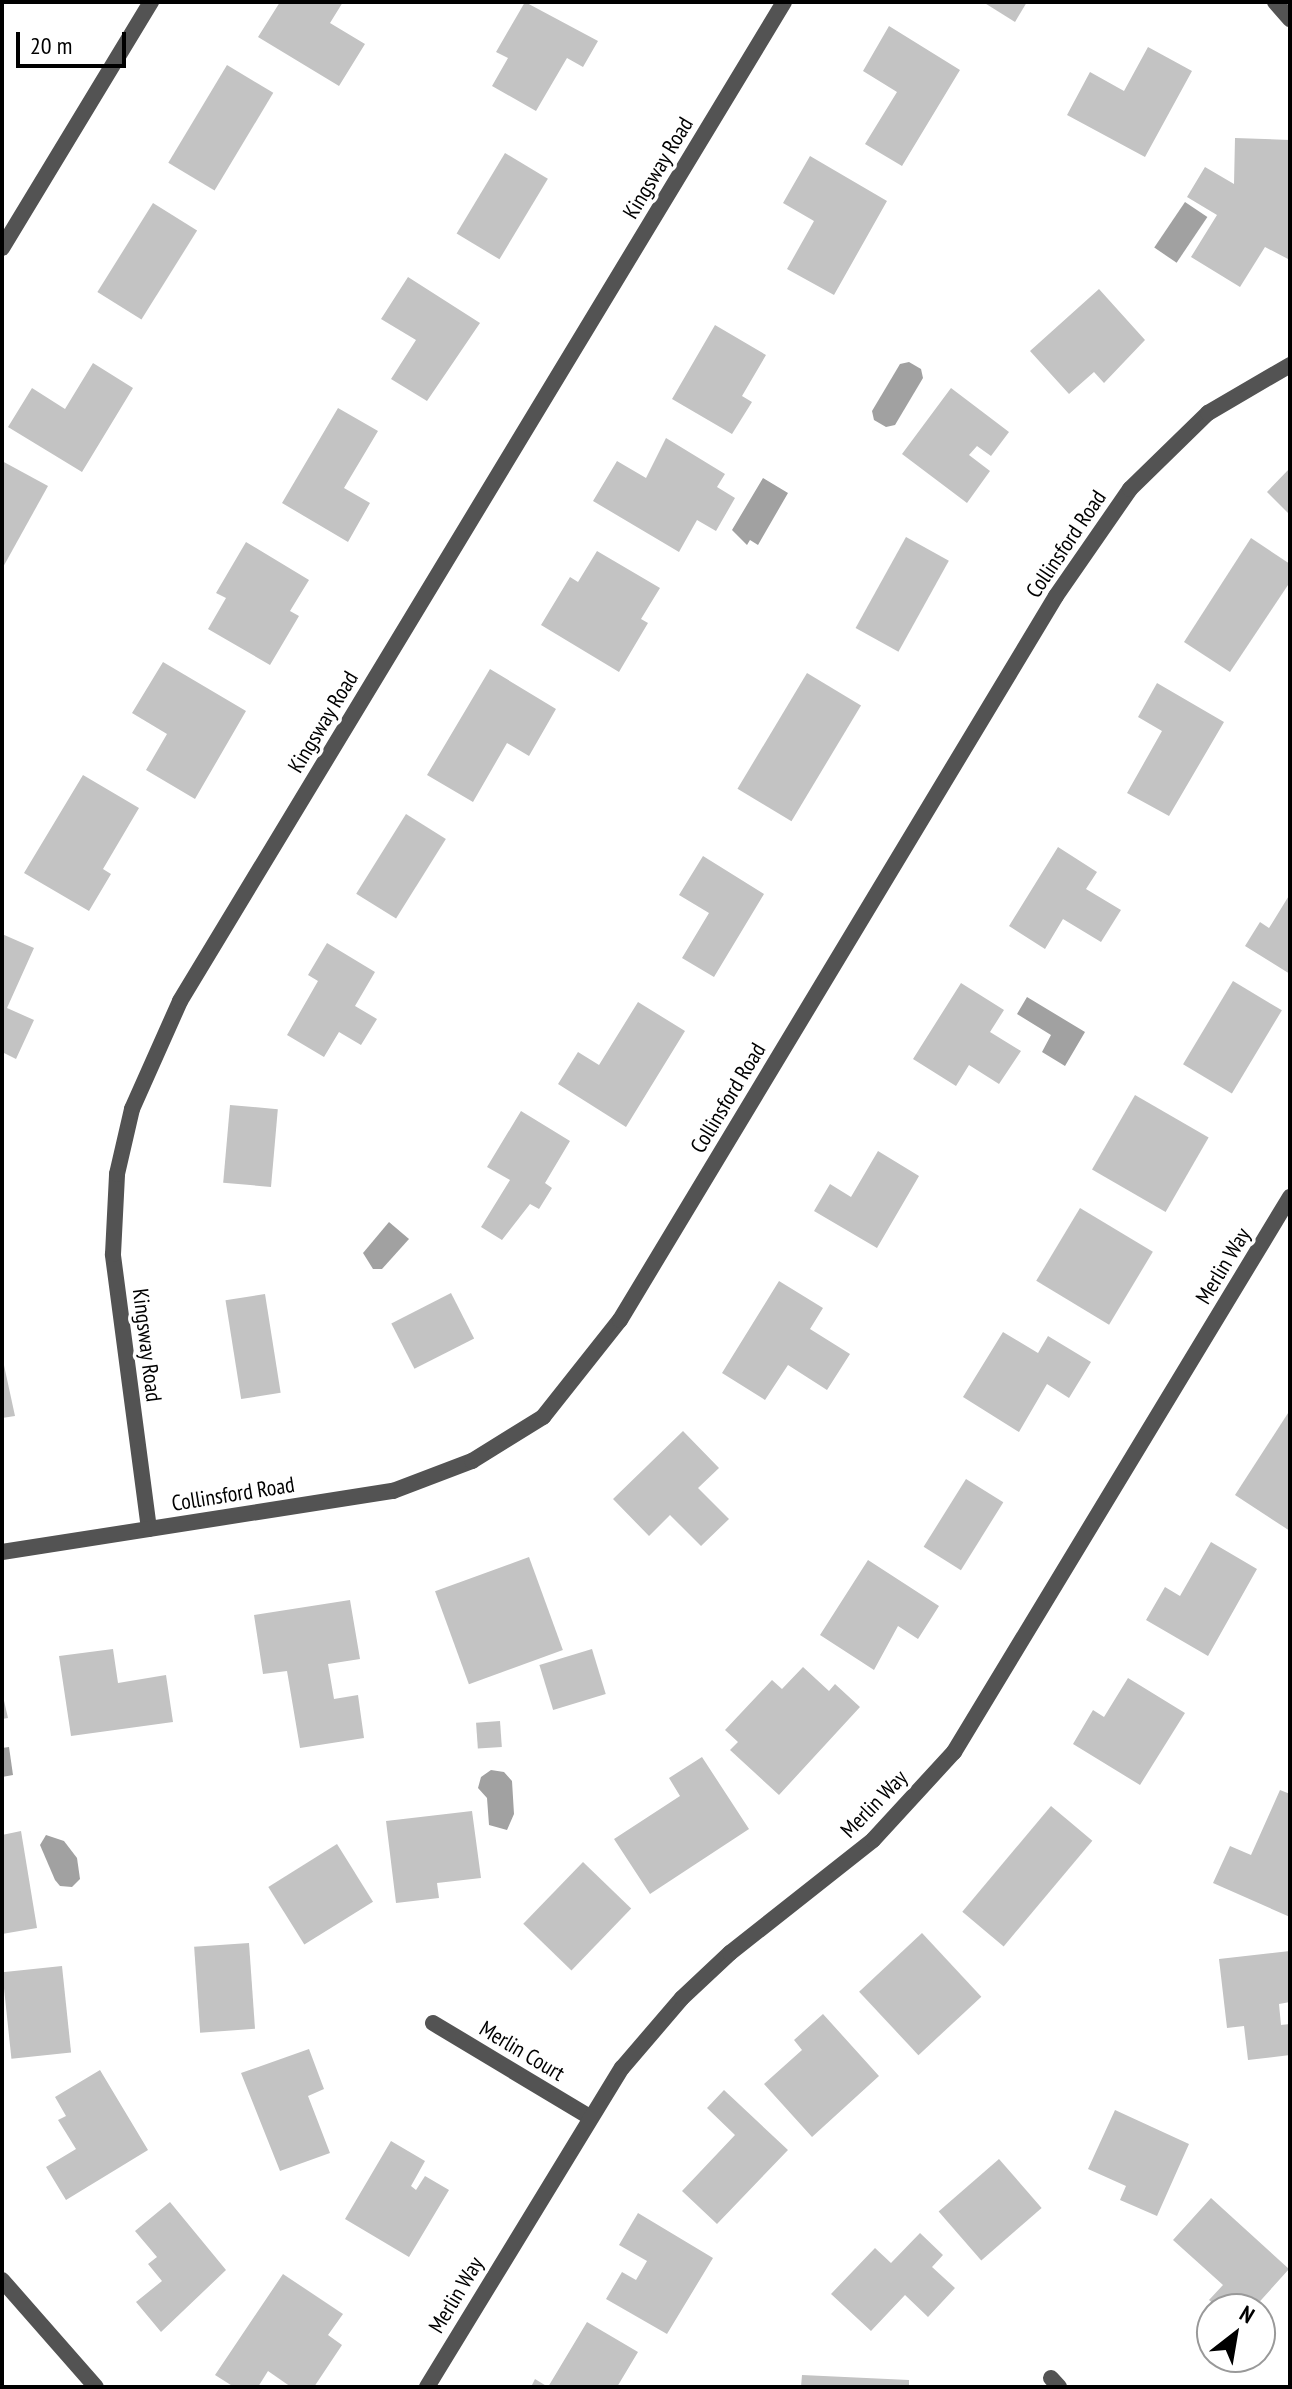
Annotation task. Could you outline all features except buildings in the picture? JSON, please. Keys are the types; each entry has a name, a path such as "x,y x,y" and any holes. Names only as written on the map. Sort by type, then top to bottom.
{"street":[{"path":"2,248 151,2"},
{"name":"Kingsway Road","path":"149,1529 113,1254 117,1174 132,1109 180,1001 784,2"},
{"path":"1275,2 1290,19"},
{"name":"Collinsford Road","path":"2,1552 393,1491 472,1461 543,1417 620,1320 1056,596 1130,489 1208,413 1290,365"},
{"name":"Merlin Way","path":"427,2387 588,2116 682,1998 730,1953 849,1861 954,1752 1290,1197"},
{"name":"Merlin Court","path":"433,2023 588,2116"},
{"path":"2,2280 96,2387"}],"shaded area":[{"path":"1185,202 1207,217 1177,263 1154,248"},
{"path":"909,362 921,369 923,378 895,425 886,427 874,420 872,411 900,364"},
{"path":"763,478 788,493 758,545 750,540 747,545 732,530"},
{"path":"1027,997 1085,1032 1065,1066 1042,1052 1051,1035 1017,1014"},
{"path":"389,1222 409,1239 382,1269 373,1269 363,1253"},
{"path":"9,1747 13,1775 2,1777 2,1748"},
{"path":"491,1770 504,1772 512,1781 514,1814 507,1830 489,1825 487,1798 478,1788 481,1777"},
{"path":"46,1835 64,1841 77,1858 80,1879 72,1887 60,1886 55,1880 40,1845"}]}
